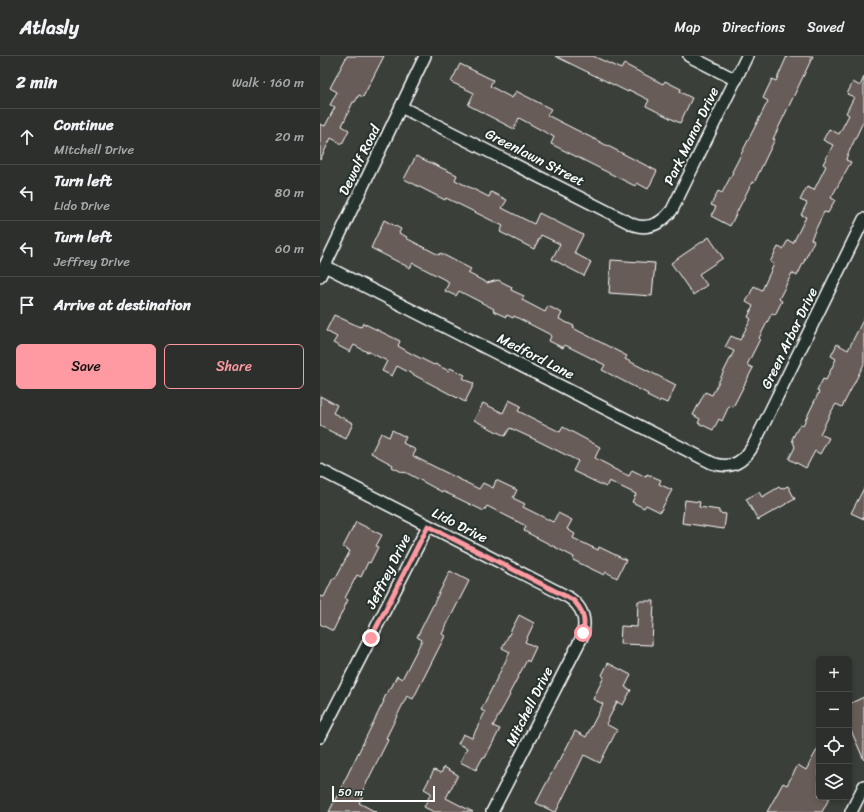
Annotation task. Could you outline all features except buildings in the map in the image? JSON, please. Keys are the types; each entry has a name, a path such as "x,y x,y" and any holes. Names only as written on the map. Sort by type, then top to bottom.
{"street":[{"name":"Dewolf Road","path":"320,276 425,56"},
{"path":"689,56 736,80"},
{"name":"Park Manor Drive","path":"656,225 665,219 672,210 747,56"},
{"name":"Greenlawn Street","path":"401,107 634,225 648,227 656,225"},
{"name":"Green Arbor Drive","path":"734,464 746,456 754,444 864,219"},
{"name":"Medford Lane","path":"325,266 712,463 723,466 734,464"},
{"name":"Lido Drive","path":"320,470 568,597 578,605 582,612"},
{"name":"Jeffrey Drive","path":"320,737 428,526"},
{"name":"Mitchell Drive","path":"492,812 582,637 584,628 584,617 582,612"},
{"path":"851,812 864,786"}],"route":[{"path":"371,638 428,526 573,600 580,608 584,617 583,633"}]}
